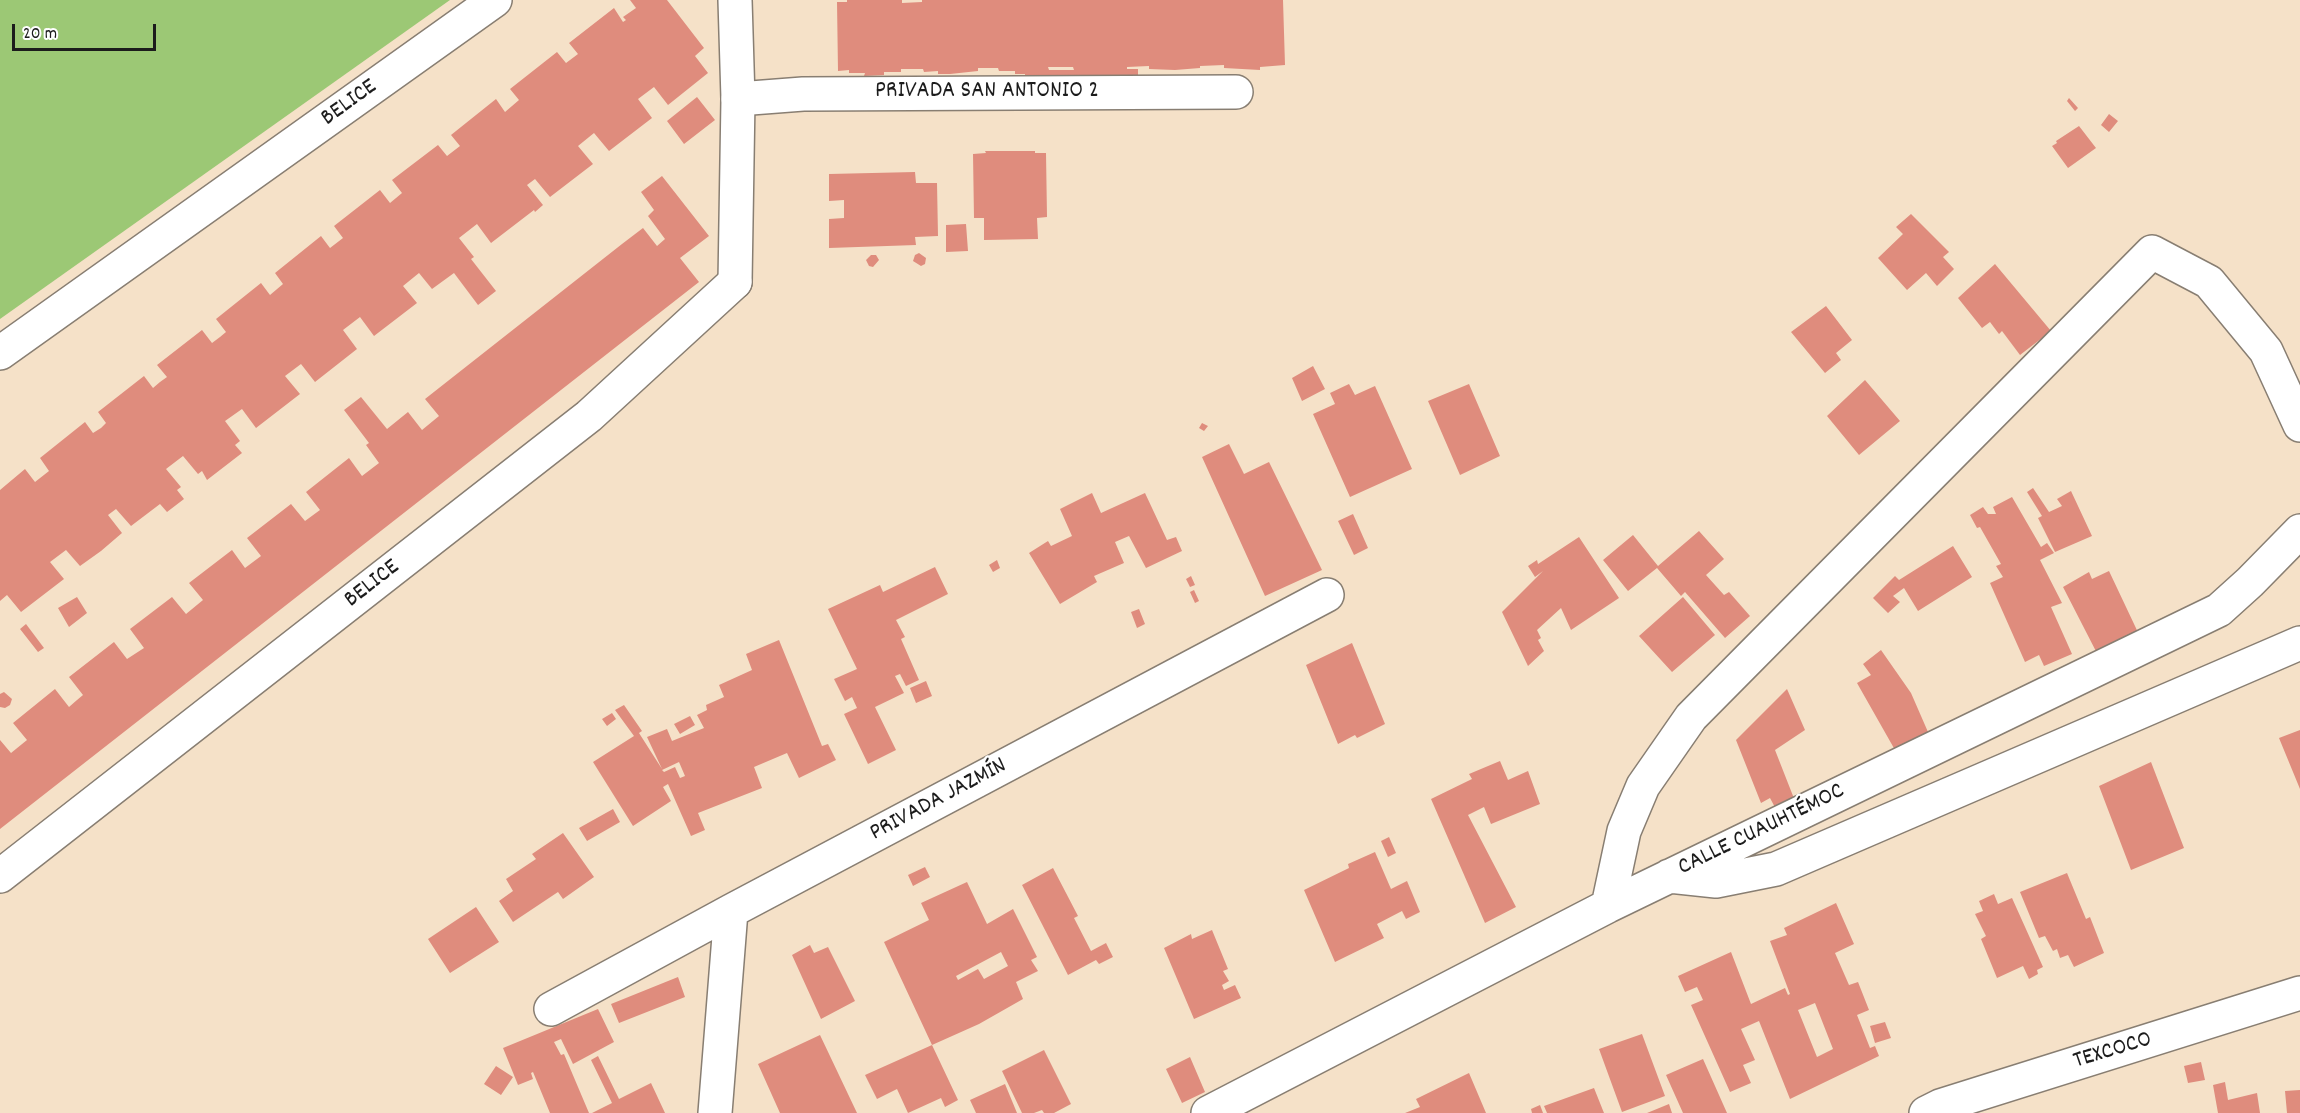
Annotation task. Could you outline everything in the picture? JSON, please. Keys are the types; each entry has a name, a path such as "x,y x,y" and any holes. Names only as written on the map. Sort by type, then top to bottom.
{"street":[{"name":"BELICE","path":"0,353 495,0"},
{"path":"735,0 738,99"},
{"name":"PRIVADA SAN ANTONIO 2","path":"738,99 802,94 1236,92"},
{"name":"BELICE","path":"0,876 589,416 735,282 738,99"},
{"path":"1608,906 1624,831 1643,786 1691,717 2152,252 2209,282 2266,351 2300,425"},
{"name":"CALLE CUAUHTÉMOC","path":"1208,1113 1608,906 2219,610 2300,531"},
{"name":"PRIVADA JAZMÍN","path":"551,1009 730,911 1327,595"},
{"path":"1669,876 1716,881 1776,869 2300,643"},
{"path":"715,1113 730,911"},
{"name":"TEXCOCO","path":"1926,1113 1940,1106 2300,993"}],"green space":[{"path":"0,0 450,0 0,319"}],"building":[{"path":"630,0 667,0 704,48 695,56 708,73 668,105 654,87 638,99 652,118 609,151 594,133 578,146 593,164 550,197 535,179 527,185 543,205 491,243 477,224 459,238 474,257 471,259 496,291 478,305 454,273 432,289 419,273 403,286 417,303 374,336 360,317 343,330 357,349 315,382 301,364 285,376 300,394 256,428 242,409 225,421 240,441 235,445 242,453 207,480 202,471 198,474 183,456 166,469 181,487 177,490 184,499 167,512 160,504 131,526 116,509 108,515 122,533 101,551 80,566 66,550 50,562 64,579 21,612 7,595 0,601 0,490 25,469 35,482 49,471 40,458 85,422 93,433 101,428 106,423 98,412 144,376 153,388 167,377 157,365 202,330 212,343 220,337 226,332 216,319 261,283 270,295 283,284 275,273 321,236 330,248 343,238 334,226 380,190 390,203 402,193 392,180 438,145 447,156 460,146 451,135 496,99 505,112 519,100 510,89 557,52 566,63 578,54 569,43 614,8 623,22 626,20 623,17 636,8"},
{"path":"847,0 902,0 902,3 922,2 922,0 1283,0 1285,65 1260,67 1260,70 1224,68 1224,65 1175,70 1149,69 1149,66 1127,67 1127,69 1138,69 1138,85 1025,87 1025,74 1015,74 1015,71 999,71 998,68 978,68 978,71 950,74 938,74 938,71 924,72 923,69 901,69 901,72 884,72 884,75 864,76 865,73 849,73 849,70 838,71 837,2 847,2","holes":["1048,67 1073,67 1074,70 1049,70"]},
{"path":"697,97 715,120 684,144 667,121"},
{"path":"2069,98 2078,108 2075,111 2067,101"},
{"path":"2109,114 2118,121 2109,132 2101,125"},
{"path":"2079,126 2096,148 2068,168 2052,146"},
{"path":"985,151 1046,153 1047,217 1037,218 1038,239 984,240 984,218 974,218 973,154 986,153"},
{"path":"915,172 916,183 937,183 938,236 915,237 916,245 829,248 829,219 844,218 844,200 829,201 829,174"},
{"path":"662,176 709,236 680,258 699,282 0,829 0,740 11,753 27,740 13,723 55,689 69,707 83,695 69,677 114,642 127,659 144,648 130,629 172,597 186,614 203,600 189,583 232,550 245,568 261,556 247,538 291,504 305,521 320,510 306,492 349,458 362,476 379,463 366,445 369,443 344,410 361,397 387,429 408,412 422,430 439,416 425,399 622,244 643,228 657,246 665,239 648,216 654,210 641,192"},
{"path":"1911,214 1949,252 1943,257 1954,269 1937,286 1926,273 1907,290 1878,258 1903,234 1896,227"},
{"path":"966,224 968,251 946,252 946,225"},
{"path":"919,253 926,258 925,264 921,266 913,261 915,255"},
{"path":"871,255 876,255 879,260 873,267 869,266 866,260"},
{"path":"1995,264 2051,331 2020,355 2002,331 1999,334 1990,322 1982,328 1958,298"},
{"path":"1826,306 1852,340 1836,353 1841,360 1825,373 1791,332"},
{"path":"1313,366 1325,389 1302,401 1292,378"},
{"path":"1865,380 1900,421 1859,455 1827,416"},
{"path":"1349,384 1355,395 1375,386 1412,469 1350,497 1313,414 1335,404 1330,393"},
{"path":"1469,384 1500,456 1460,475 1428,401"},
{"path":"1202,423 1208,426 1204,431 1199,428"},
{"path":"1229,444 1244,474 1269,462 1322,570 1265,596 1202,457"},
{"path":"2033,488 2049,512 2062,506 2057,499 2071,491 2092,536 2055,552 2038,518 2042,516 2027,492"},
{"path":"1092,493 1101,513 1145,493 1167,540 1176,537 1182,551 1146,568 1129,536 1115,542 1124,563 1094,576 1097,582 1060,604 1029,553 1048,541 1051,546 1072,536 1060,509"},
{"path":"2012,497 2041,547 2047,543 2054,553 2040,560 2062,603 2051,607 2072,654 2044,666 2039,655 2025,662 1990,583 2003,577 1996,566 2001,564 1980,527 1977,528 1970,515 1983,507 1988,514 1996,514 1993,507"},
{"path":"1353,514 1368,548 1354,555 1338,521"},
{"path":"1699,531 1724,559 1706,575 1724,595 1729,592 1750,616 1725,638 1685,592 1681,596 1657,568 1628,591 1603,560 1633,535 1658,566"},
{"path":"1579,537 1619,598 1571,630 1561,608 1537,630 1541,638 1538,640 1544,651 1528,666 1502,612 1543,571 1535,577 1528,566 1537,560 1538,564"},
{"path":"1953,546 1972,577 1918,611 1904,588 1893,596 1900,602 1888,613 1873,598 1895,576 1899,580"},
{"path":"997,560 1000,568 993,572 989,565"},
{"path":"935,567 948,594 896,620 905,637 901,639 919,680 906,686 900,674 895,676 904,693 875,707 896,750 868,764 844,714 857,708 852,697 845,701 834,679 857,669 828,609 880,585 883,592"},
{"path":"2109,571 2143,643 2102,663 2063,587 2089,572 2092,579"},
{"path":"1191,576 1195,585 1190,587 1186,579"},
{"path":"1194,590 1199,601 1195,603 1190,592"},
{"path":"77,597 87,613 69,627 58,608"},
{"path":"1683,597 1715,635 1672,672 1639,636"},
{"path":"1139,609 1145,624 1137,628 1131,612"},
{"path":"26,624 44,648 38,652 20,629"},
{"path":"779,640 822,746 828,744 836,760 799,778 787,753 754,767 762,788 698,813 705,830 691,836 668,784 663,787 671,801 633,826 593,762 634,736 615,710 624,705 642,731 639,733 662,769 647,737 667,729 672,741 704,728 697,715 707,710 706,705 724,697 719,685 752,670 746,654","holes":["679,762 685,776 680,778 675,767 664,772 662,770"]},
{"path":"1352,643 1385,724 1357,738 1355,735 1338,744 1306,665"},
{"path":"1881,650 1911,693 1928,732 1895,750 1857,683 1871,675 1863,664"},
{"path":"926,681 932,696 916,703 910,688"},
{"path":"1787,689 1805,730 1775,750 1804,824 1778,813 1770,798 1761,803 1736,740"},
{"path":"4,692 12,699 10,705 5,708 0,707 0,694"},
{"path":"612,713 616,719 607,726 602,719"},
{"path":"690,716 695,725 680,734 674,724"},
{"path":"2300,730 2300,789 2279,738"},
{"path":"1500,761 1508,780 1528,771 1540,804 1491,824 1484,807 1468,815 1516,907 1485,923 1431,799 1472,779 1469,774"},
{"path":"2151,762 2184,848 2131,870 2099,786"},
{"path":"613,809 620,822 587,841 579,828"},
{"path":"563,833 594,877 563,899 558,892 513,922 499,901 513,891 506,879 536,859 532,854"},
{"path":"1389,837 1396,853 1388,857 1381,841"},
{"path":"1375,852 1391,889 1407,881 1420,912 1406,919 1402,911 1377,924 1384,938 1335,962 1304,890 1349,868 1348,864"},
{"path":"925,867 930,877 913,886 908,875"},
{"path":"1053,868 1078,916 1074,918 1091,951 1106,943 1113,957 1099,964 1096,960 1068,975 1022,885"},
{"path":"2067,873 2086,919 2090,917 2104,953 2074,967 2068,955 2060,958 2057,949 2053,951 2045,936 2039,938 2020,892"},
{"path":"967,882 987,924 1013,909 1037,957 1031,960 1038,971 1016,982 1023,999 979,1024 932,1045 884,942 929,920 921,903","holes":["1001,952 1008,966 984,979 978,969 958,980 956,976"]},
{"path":"1994,894 1998,904 2012,898 2043,967 2037,970 2038,974 2029,979 2023,966 1997,978 1981,939 1986,936 1975,914 1983,911 1979,901"},
{"path":"1836,903 1854,944 1835,953 1849,985 1858,982 1869,1010 1857,1015 1870,1048 1875,1046 1879,1056 1790,1099 1759,1021 1741,1029 1755,1060 1743,1065 1751,1083 1730,1092 1691,1005 1703,1000 1697,987 1685,992 1678,976 1731,952 1751,1004 1785,988 1788,995 1790,994 1770,941 1787,935 1784,928","holes":["1815,1003 1833,1049 1817,1057 1798,1010"]},
{"path":"476,907 499,942 450,973 428,939"},
{"path":"1212,930 1228,969 1223,971 1229,981 1222,985 1224,990 1235,985 1241,998 1194,1019 1164,948 1191,934 1192,939"},
{"path":"810,945 814,953 828,947 855,1001 821,1019 792,955"},
{"path":"678,977 685,997 619,1023 611,1004"},
{"path":"598,1009 614,1042 573,1064 561,1039 554,1042 561,1055 564,1054 589,1113 550,1113 533,1072 531,1073 533,1079 518,1085 503,1048"},
{"path":"1885,1022 1891,1038 1875,1043 1870,1026"},
{"path":"1642,1034 1665,1096 1622,1112 1599,1049"},
{"path":"820,1035 857,1113 780,1113 758,1064"},
{"path":"932,1045 958,1100 945,1107 941,1098 908,1113 897,1089 877,1099 865,1075"},
{"path":"1044,1050 1071,1104 1054,1113 1044,1113 1042,1110 1022,1113 1002,1071"},
{"path":"598,1056 619,1099 651,1083 665,1113 592,1113 612,1103 591,1060"},
{"path":"1190,1057 1205,1092 1182,1103 1166,1069"},
{"path":"1703,1059 1727,1113 1683,1113 1666,1075"},
{"path":"2201,1062 2205,1080 2188,1083 2184,1066"},
{"path":"496,1066 513,1077 501,1095 484,1084"},
{"path":"1469,1073 1486,1113 1405,1113 1420,1107 1416,1099"},
{"path":"2225,1082 2228,1100 2257,1093 2260,1113 2218,1113 2213,1085"},
{"path":"1005,1084 1017,1113 976,1113 970,1100"},
{"path":"1594,1088 1604,1113 1547,1113 1544,1106"},
{"path":"2300,1090 2300,1113 2287,1113 2285,1091"},
{"path":"1669,1104 1672,1113 1647,1113"},
{"path":"1540,1105 1543,1113 1532,1113 1531,1109"}]}
